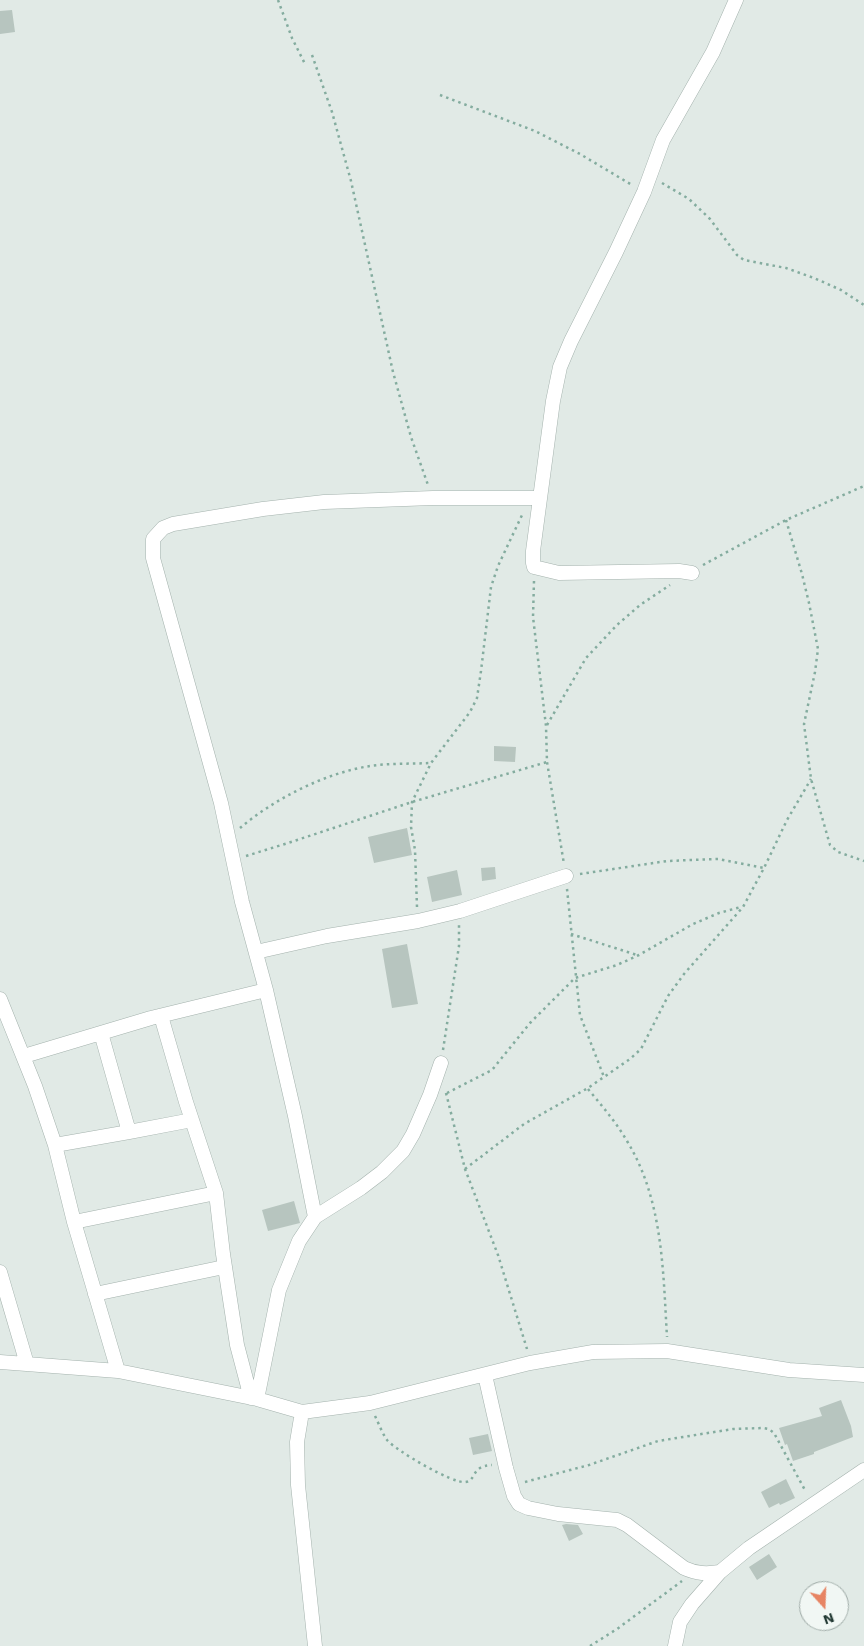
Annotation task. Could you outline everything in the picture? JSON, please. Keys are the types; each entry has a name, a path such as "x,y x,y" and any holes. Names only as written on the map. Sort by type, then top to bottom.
{"street":[{"path":"692,573 669,571 559,573 534,567 535,498 560,367 644,192 664,140 713,52 736,0"},
{"path":"315,1217 295,1116 266,990 210,762 153,558 153,539 163,528 173,524 263,509 324,502 432,498 535,498"},
{"path":"256,952 327,936 418,921 460,911 566,876"},
{"path":"24,1056 161,1016 266,990"},
{"path":"0,999 24,1056 55,1145 74,1222 118,1371"},
{"path":"161,1016 216,1194 224,1267 237,1346 254,1399"},
{"path":"101,1033 129,1132"},
{"path":"254,1399 279,1290 299,1241 315,1217 361,1188 382,1172 403,1151 414,1134 441,1063"},
{"path":"55,1145 192,1120"},
{"path":"74,1222 216,1194"},
{"path":"95,1294 224,1267"},
{"path":"0,1272 27,1364"},
{"path":"0,1362 118,1371 254,1399 302,1412 370,1404 530,1363 593,1352 668,1351 789,1370 864,1375"},
{"path":"485,1375 506,1468 514,1496 519,1504 528,1508 566,1515 617,1520 627,1525 673,1561 694,1573 720,1572"},
{"path":"302,1412 297,1442 298,1485 315,1646"},
{"path":"676,1646 676,1634 680,1622 692,1604 720,1572 749,1548 864,1470"}],"path":[{"path":"278,0 292,38 306,64"},
{"path":"312,55 332,112 351,182 394,372 411,437 432,498"},
{"path":"440,95 535,131 580,154 644,192"},
{"path":"651,174 689,199 710,220 737,255 744,260 786,268 814,278 840,290 864,305"},
{"path":"418,921 415,850 411,827 412,802 431,763 470,712 477,698 491,588 498,566 535,498"},
{"path":"786,520 810,604 818,649 804,724 811,779 830,845 838,852 864,860"},
{"path":"534,567 533,618 546,726 547,762 566,876 570,934 580,1015 604,1077"},
{"path":"233,860 288,844 412,802 547,762"},
{"path":"229,837 262,810 323,780 370,766 431,763"},
{"path":"464,1169 524,1124 588,1088 630,1059 641,1049 668,996 684,974 742,907 764,868 787,820 811,779"},
{"path":"566,876 667,861 718,860 764,868"},
{"path":"446,1094 492,1070 530,1023 575,978 617,966 693,924 719,913 742,907"},
{"path":"441,1063 459,946 460,911"},
{"path":"570,934 639,955"},
{"path":"445,1086 464,1169 498,1255 530,1363"},
{"path":"588,1088 628,1142 649,1193 657,1220 662,1255 668,1351"},
{"path":"370,1404 372,1412 387,1440 397,1449 442,1476 457,1482 467,1482 471,1480 477,1469 481,1467 495,1465 506,1468"},
{"path":"512,1486 589,1465 658,1441 724,1430 763,1428 769,1429 774,1433 812,1504"},
{"path":"590,1646 617,1629 694,1573"}],"building":[{"path":"12,10 15,32 0,34 0,11"},
{"path":"494,746 516,747 515,762 494,761"},
{"path":"407,828 412,855 374,863 368,837"},
{"path":"495,867 496,879 482,881 481,868"},
{"path":"457,870 462,895 432,902 427,877"},
{"path":"407,944 418,1004 392,1008 382,949"},
{"path":"294,1201 300,1223 268,1231 262,1210"},
{"path":"841,1400 853,1437 793,1461 779,1428 822,1416 819,1408"},
{"path":"488,1434 492,1451 473,1455 469,1438"},
{"path":"786,1479 795,1498 769,1508 761,1492"},
{"path":"562,1525 578,1525 583,1534 569,1541"},
{"path":"769,1554 777,1567 757,1580 749,1567"}]}
